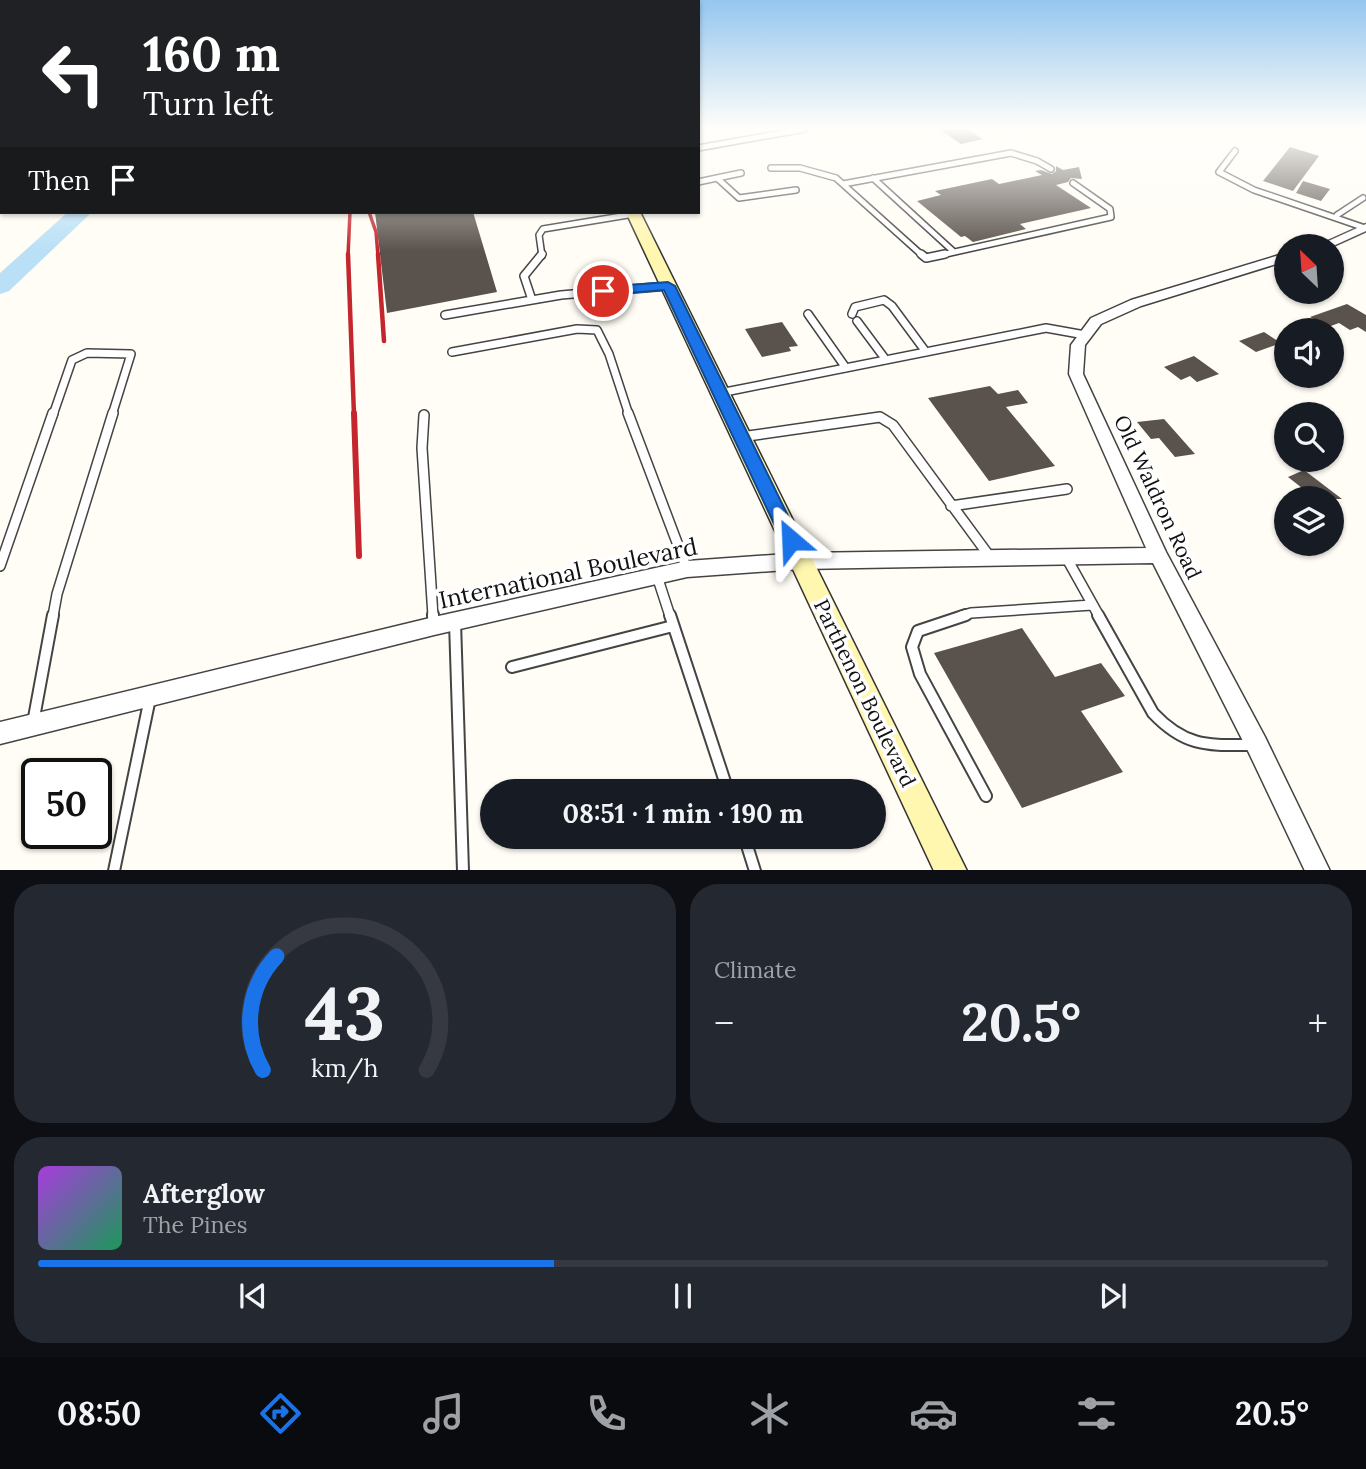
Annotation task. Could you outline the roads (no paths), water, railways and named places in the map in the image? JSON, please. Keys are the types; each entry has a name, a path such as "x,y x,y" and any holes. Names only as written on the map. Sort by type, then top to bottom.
{"main road":[{"name":"Parthenon Boulevard","path":"633,214 951,870"}],"street":[{"path":"1344,237 1366,227"},
{"path":"1085,335 1096,321 1136,303 1274,261"},
{"name":"Old Waldron Road","path":"1085,335 1077,345 1076,374 1158,555 1257,745 1318,870"},
{"name":"International Boulevard","path":"0,733 433,626 687,569 801,561 1158,555"}],"lane":[{"path":"807,170 825,174 843,184 926,258 1111,217 1110,209 1073,183"},
{"path":"843,184 915,170"},
{"path":"1221,170 1219,172 1278,200 1337,215 1366,227"},
{"path":"700,182 741,173"},
{"path":"717,178 739,198 796,190"},
{"path":"873,178 954,251"},
{"path":"1337,215 1365,197"},
{"path":"532,300 524,276 543,257 545,251 539,235 543,229 627,214"},
{"path":"445,315 532,300 668,286"},
{"path":"854,310 884,300 892,306 926,352"},
{"path":"808,314 846,368"},
{"path":"858,321 886,360"},
{"path":"720,393 1046,328 1085,335"},
{"path":"452,352 577,329 597,330 609,354 640,448 687,569"},
{"path":"0,566 72,360 87,353 131,354 57,594 33,724"},
{"path":"424,415 422,449 433,626"},
{"path":"741,437 880,417 893,425 990,558"},
{"path":"951,506 1067,489"},
{"path":"1065,556 1153,713 1168,730 1189,744 1257,745"},
{"path":"657,576 724,779"},
{"path":"986,796 920,674 912,647 918,631 971,613 1092,605"},
{"path":"455,621 463,870"},
{"path":"512,667 673,626"},
{"path":"114,870 151,695"},
{"path":"748,849 755,870"}],"waterway":[{"path":"0,286 79,214"}],"railway":[{"path":"348,255 350,214"},
{"path":"370,214 376,232 378,256"},
{"path":"378,254 384,341"},
{"path":"348,255 354,415"},
{"path":"354,413 359,556"}]}
